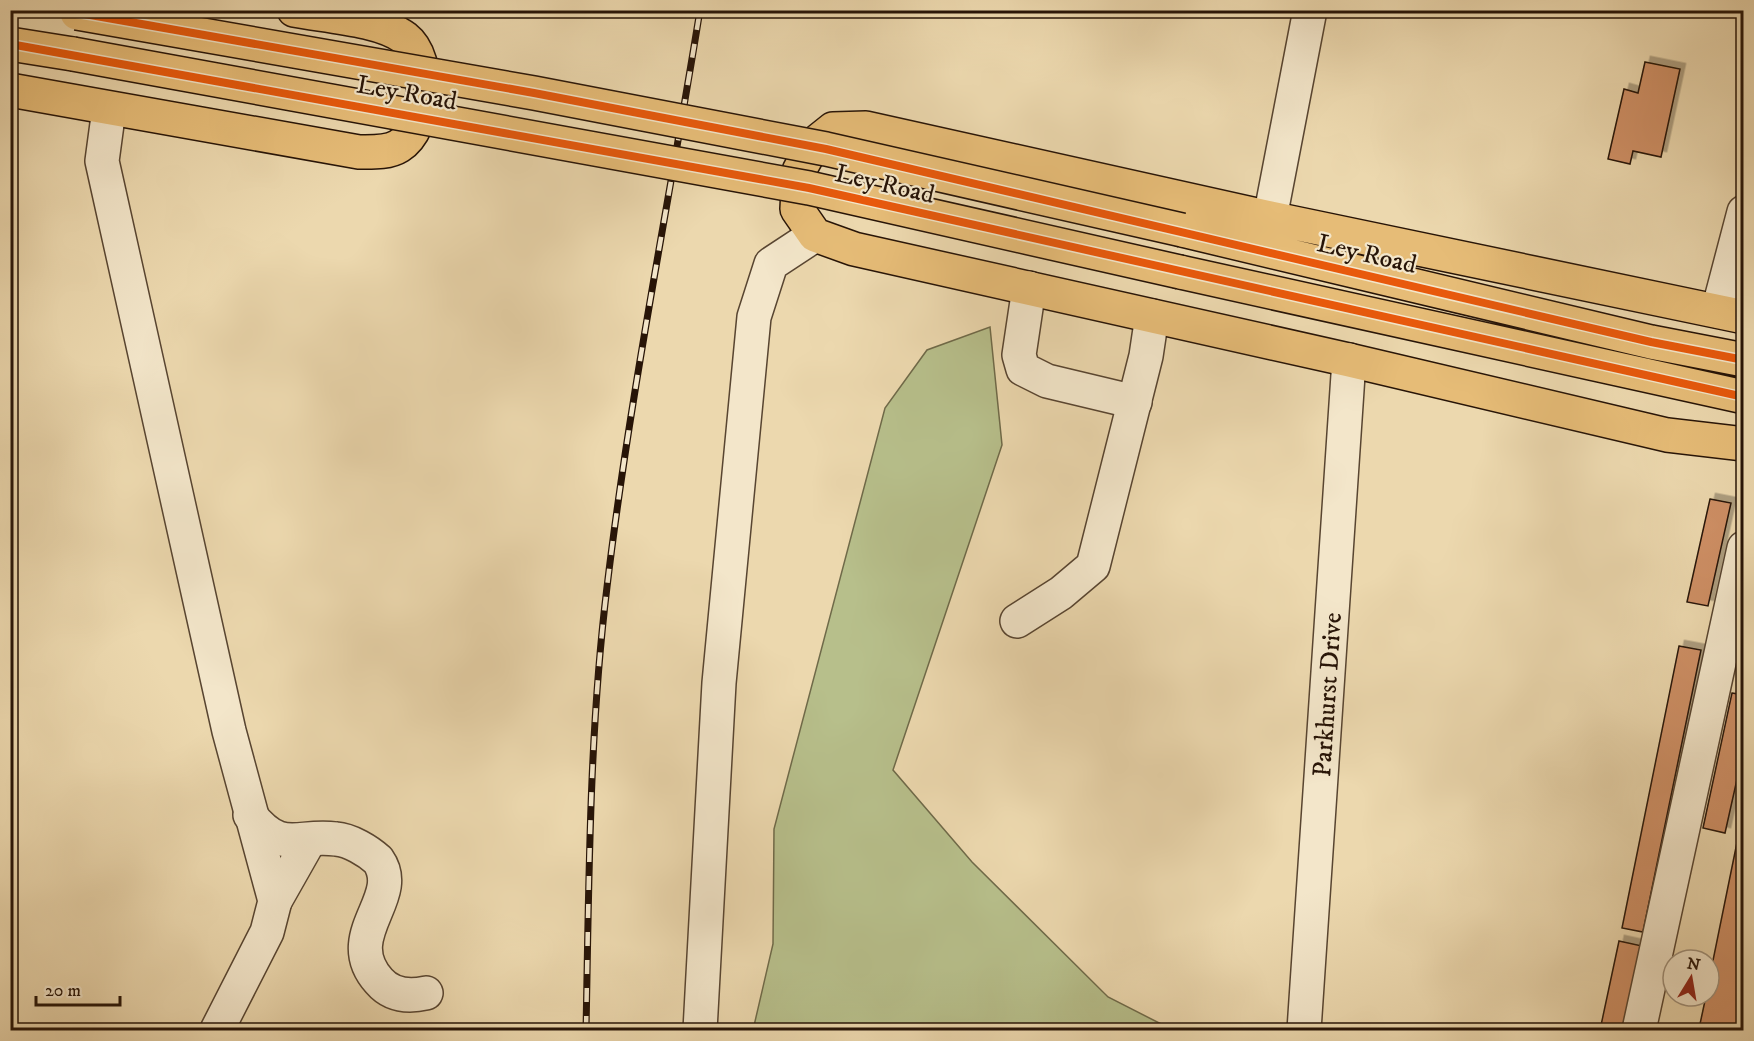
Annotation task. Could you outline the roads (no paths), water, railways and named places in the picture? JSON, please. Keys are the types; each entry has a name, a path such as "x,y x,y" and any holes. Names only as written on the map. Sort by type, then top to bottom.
{"main road":[{"path":"10,90 359,152 389,149 404,142 417,122 424,87 419,61 408,41 375,26 294,10"},
{"name":"Ley Road","path":"70,12 534,93 826,149 1182,230 1651,342 1743,360"},
{"name":"Ley Road","path":"10,44 809,188 1743,397"},
{"path":"1731,314 1270,218 866,128 832,129 813,145 799,171 797,209 815,235 854,249 1349,360 1667,435 1743,444"}],"street":[{"path":"1270,218 1310,10"},
{"path":"108,109 102,161 229,731 275,901"},
{"path":"1731,314 1743,212"},
{"path":"700,1030 719,683 754,317 771,264 815,235"},
{"path":"1029,288 1018,355 1023,369 1047,381 1135,402"},
{"path":"1017,621 1060,593 1093,566 1135,402 1152,316"},
{"name":"Parkhurst Drive","path":"1304,1030 1349,360"},
{"path":"1639,1030 1743,548"},
{"path":"250,815 262,829 275,838 291,842 338,839 378,860 382,866 385,883 364,943 365,958 372,973 387,989 412,996 426,993"},
{"path":"217,1030 267,932 275,901 309,841"}],"railway":[{"path":"586,1030 593,753 607,587 638,371 700,10"}]}
